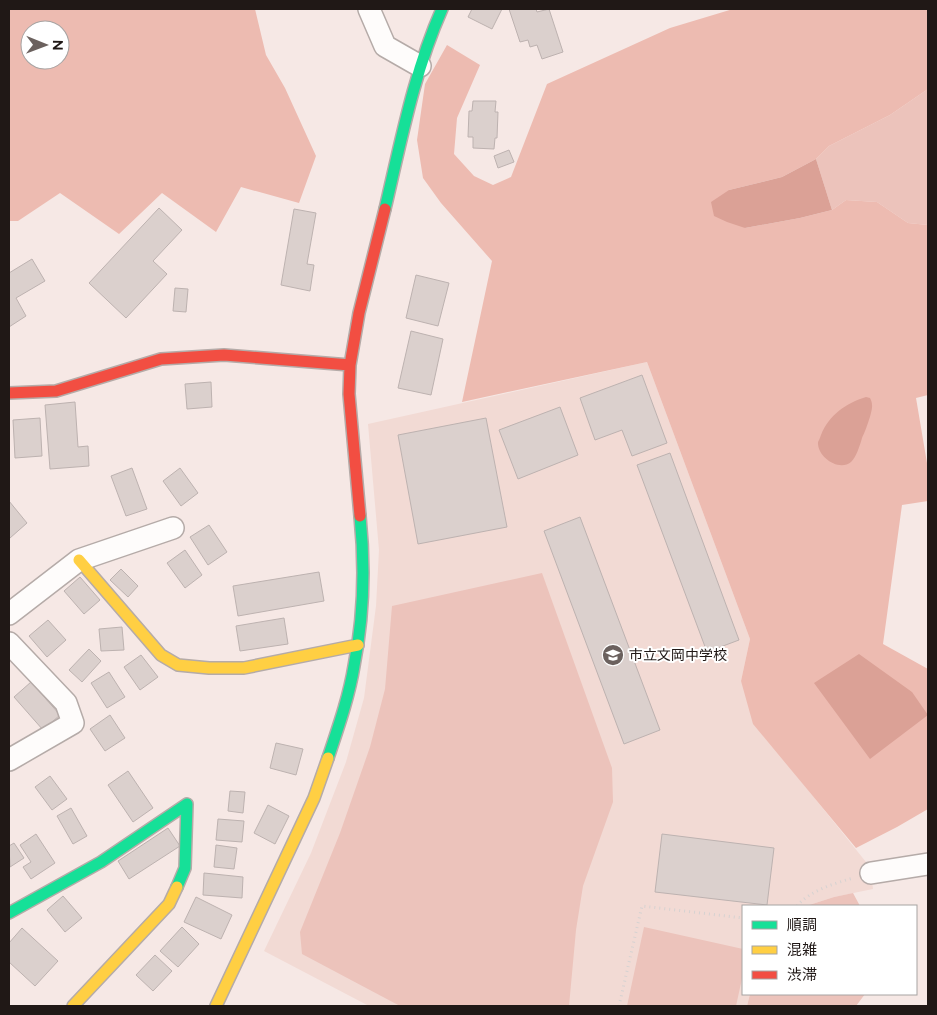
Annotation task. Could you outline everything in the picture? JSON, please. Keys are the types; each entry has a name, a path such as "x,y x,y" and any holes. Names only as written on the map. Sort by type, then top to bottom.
{"street":[{"path":"369,9 384,46 420,66"},
{"path":"216,1006 314,798 341,720 358,645 362,608 363,544 349,394 350,366 362,304 420,66 442,9"},
{"path":"9,393 56,392 161,358 224,355 350,366"},
{"path":"9,614 79,560 173,528"},
{"path":"79,560 161,655 178,664 210,668 244,668 358,645"},
{"path":"9,643 66,703 73,723 9,760"},
{"path":"9,913 101,862 187,804 185,868 169,904 74,1006"},
{"path":"870,872 928,864"}],"path":[{"path":"798,905 812,893 870,872"},
{"path":"619,1006 642,906 742,918"}],"shaded area":[{"path":"9,9 255,9 266,55 285,88 316,156 299,203 241,187 216,232 162,193 119,234 60,193 18,221 9,221"},
{"path":"733,9 928,9 928,89 890,115 829,146 816,159 782,177 729,190 745,228 832,210 846,200 877,202 908,223 928,225 928,395 916,398 928,469 928,501 902,505 883,644 928,669 928,809 856,848 753,724 741,681 750,639 647,362 462,402 492,261 441,203 423,178 417,140 425,84 447,45 480,65 457,118 454,154 474,176 493,185 511,177 547,84 670,28"},
{"path":"928,89 928,225 908,223 877,202 846,200 832,210 816,159 829,146 890,115"},
{"path":"816,159 832,210 745,228 714,216 711,202 729,190 782,177"},
{"path":"647,362 750,639 741,681 788,765 870,867 873,889 834,897 809,905 742,905 742,995 750,995 747,1006 369,1006 264,951 311,853 346,762 364,698 376,606 379,550 368,424"},
{"path":"866,397 870,398 872,408 855,458 846,465 835,464 825,458 819,448 818,442 824,428 833,416 845,406"},
{"path":"542,573 612,768 613,802 583,886 576,930 569,1006 400,1006 302,954 300,932 340,833 370,747 385,689 392,606"},
{"path":"859,654 912,692 928,715 870,759 814,683"},
{"path":"853,893 859,905 809,905"},
{"path":"644,927 742,949 742,979 736,1006 627,1006"},
{"path":"750,995 864,995 856,1006 747,1006"}],"building":[{"path":"472,9 502,9 492,29 468,17"},
{"path":"509,9 536,9 537,12 549,9 563,52 542,59 537,45 530,47 528,40 520,42"},
{"path":"473,101 496,101 495,112 498,112 497,138 495,138 494,149 473,148 473,137 468,137 469,111 472,111"},
{"path":"509,150 514,162 498,168 494,156"},
{"path":"159,208 182,230 153,261 167,274 126,318 89,283"},
{"path":"294,209 316,213 307,264 314,265 310,291 281,285"},
{"path":"32,259 45,281 16,298 26,316 9,327 9,273"},
{"path":"416,275 449,283 438,326 406,318"},
{"path":"175,288 188,289 186,312 173,311"},
{"path":"411,331 443,339 431,395 398,388"},
{"path":"642,375 667,443 632,456 622,430 595,440 580,398"},
{"path":"211,382 212,407 187,409 185,384"},
{"path":"75,402 78,447 88,446 89,466 50,469 45,405"},
{"path":"560,407 578,455 518,479 499,430"},
{"path":"40,418 42,456 15,458 13,420"},
{"path":"486,418 507,527 418,544 398,435"},
{"path":"670,453 739,640 707,652 637,465"},
{"path":"132,468 147,509 126,516 111,476"},
{"path":"180,468 198,493 181,506 163,481"},
{"path":"9,501 27,523 10,538 9,537"},
{"path":"580,517 660,730 624,744 544,531"},
{"path":"209,525 227,552 208,565 190,537"},
{"path":"185,550 202,575 185,588 167,563"},
{"path":"121,569 138,586 128,597 110,580"},
{"path":"319,572 324,601 238,616 233,586"},
{"path":"80,577 100,600 84,614 64,591"},
{"path":"284,618 288,644 240,651 236,626"},
{"path":"48,620 66,640 47,657 29,636"},
{"path":"122,627 124,650 101,651 99,629"},
{"path":"89,649 101,661 82,682 69,670"},
{"path":"141,655 158,677 140,690 124,667"},
{"path":"109,672 125,697 107,708 91,683"},
{"path":"31,682 60,715 43,730 14,697"},
{"path":"110,715 125,738 105,751 90,729"},
{"path":"276,743 303,749 296,775 270,768"},
{"path":"128,771 153,808 133,822 108,785"},
{"path":"50,776 67,799 52,810 35,787"},
{"path":"230,791 245,792 243,813 228,811"},
{"path":"268,805 289,816 275,844 254,833"},
{"path":"71,808 87,836 73,844 57,816"},
{"path":"218,819 244,821 242,842 216,840"},
{"path":"168,828 180,846 129,879 118,861"},
{"path":"36,834 55,863 31,879 23,867 31,862 20,845"},
{"path":"662,834 774,848 767,905 655,892"},
{"path":"14,843 24,858 10,867 9,846"},
{"path":"216,845 237,848 234,869 214,867"},
{"path":"204,873 243,877 242,898 203,895"},
{"path":"63,896 82,918 65,932 47,910"},
{"path":"196,897 232,915 221,939 184,922"},
{"path":"182,927 199,944 178,967 160,951"},
{"path":"22,928 58,961 35,986 9,962 9,943"},
{"path":"155,955 172,971 153,991 136,975"}],"traffic: fast":[{"path":"385,209 416,82 442,9"},
{"path":"328,758 352,678 360,628 363,572 360,516"},
{"path":"9,913 101,862 187,804 185,868 177,887"}],"traffic: slow":[{"path":"79,560 161,655 178,665 209,668 244,668 358,645"},
{"path":"216,1006 314,798 328,758"},
{"path":"73,1006 169,904 177,887"}],"traffic: jam":[{"path":"360,516 349,394 350,365 359,313 385,209"},
{"path":"9,393 56,391 161,359 224,355 350,365"}],"place":[{"name":"市立文岡中学校","path":"613,655"}]}
